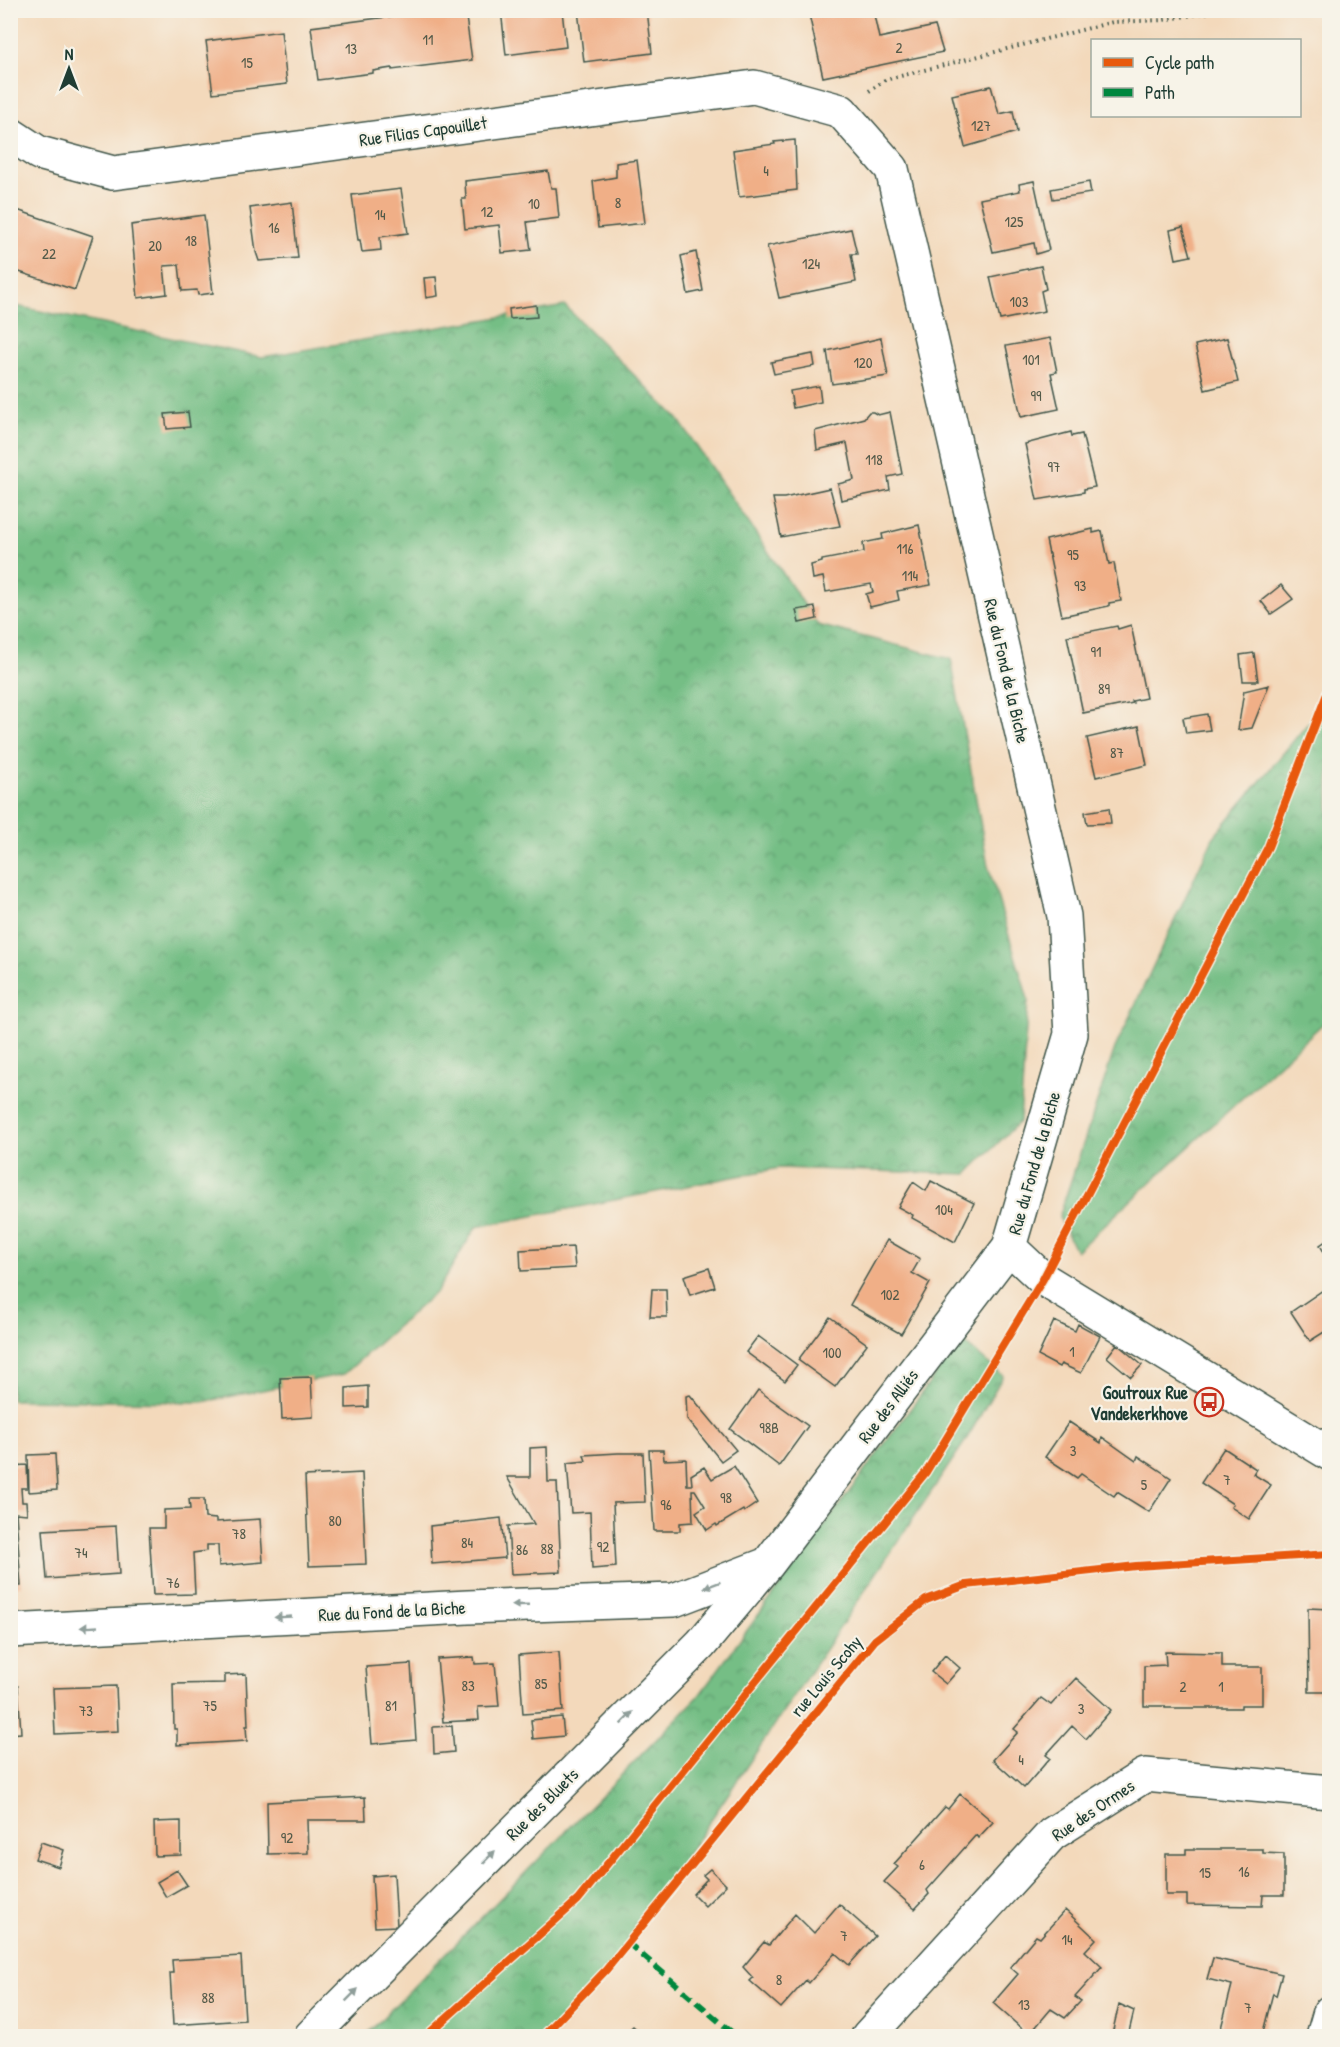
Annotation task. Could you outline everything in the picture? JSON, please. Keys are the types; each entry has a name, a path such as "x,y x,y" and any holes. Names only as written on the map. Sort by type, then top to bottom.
{"street":[{"name":"Rue Filias Capouillet","path":"10,134 39,153 113,173 754,87 841,111"},
{"name":"Rue du Fond de la Biche","path":"841,111 892,169 1064,916 1071,1034 1009,1247"},
{"path":"1009,1247 1042,1279 1329,1454"},
{"name":"Rue des Alliés","path":"767,1565 1009,1247"},
{"name":"Rue du Fond de la Biche","path":"10,1631 468,1607 674,1600 767,1565"},
{"name":"Rue des Bluets","path":"311,2037 701,1644 767,1565"},
{"name":"Rue des Ormes","path":"868,2037 1052,1834 1145,1775 1329,1792"},
{"path":"1323,2037 1329,2012"}],"path":[{"path":"841,111 885,80 1113,22 1162,20 1223,10"}],"green space":[{"path":"11,305 262,357 565,306 678,419 818,625 951,659 988,866 1028,999 1020,1121 967,1174 779,1168 476,1227 437,1291 344,1374 202,1402 11,1400"},
{"path":"1329,698 1329,1018 1076,1251 1059,1217 1115,1048 1213,838"},
{"path":"961,1340 1003,1376 966,1440 628,1943 572,2014 548,2036 365,2036 698,1697"}],"building":[{"path":"440,10 465,10 472,60 392,70 392,68 373,71 373,73 318,80 311,27"},
{"path":"501,10 562,10 566,47 506,55"},
{"path":"578,10 647,10 652,53 584,62"},
{"path":"808,10 873,10 879,38 935,26 943,52 823,77"},
{"path":"281,31 287,84 213,93 206,41"},
{"path":"991,86 999,114 1013,111 1017,132 965,147 952,95"},
{"path":"795,140 797,190 739,197 733,150"},
{"path":"637,160 645,223 598,228 593,181 616,177 616,163"},
{"path":"548,171 551,188 556,188 559,218 527,222 531,250 502,253 499,225 465,229 462,199 466,199 465,181"},
{"path":"1034,181 1049,250 1036,254 1034,243 993,252 980,199 1020,191 1019,184"},
{"path":"1089,182 1091,193 1053,199 1051,189"},
{"path":"401,189 408,233 380,237 381,250 362,252 360,240 358,240 352,195"},
{"path":"292,202 298,258 259,261 250,208"},
{"path":"17,210 93,236 75,290 10,269 10,227"},
{"path":"204,215 213,293 198,295 197,290 182,291 179,265 164,266 167,294 138,298 131,225"},
{"path":"1183,227 1191,256 1176,259 1170,230"},
{"path":"851,229 857,254 851,254 856,282 779,298 767,246"},
{"path":"696,252 703,291 688,294 681,256"},
{"path":"1041,266 1046,289 1041,291 1045,311 1000,320 990,277"},
{"path":"436,277 438,296 426,298 424,278"},
{"path":"536,305 537,317 510,319 509,309"},
{"path":"881,338 888,376 832,384 827,351"},
{"path":"1050,338 1057,372 1051,373 1059,409 1021,417 1006,346"},
{"path":"1227,338 1238,382 1205,390 1195,345"},
{"path":"813,354 815,366 774,374 771,362"},
{"path":"819,386 821,402 793,408 790,391"},
{"path":"188,412 190,427 167,429 165,414"},
{"path":"869,412 878,415 890,412 902,474 888,477 890,490 841,500 838,484 854,480 847,443 817,450 815,431 864,418"},
{"path":"1071,432 1072,436 1082,434 1095,487 1084,489 1084,492 1037,500 1025,444"},
{"path":"830,488 840,526 781,537 773,498 784,498"},
{"path":"919,525 931,585 897,591 899,600 870,607 866,594 873,592 871,584 826,592 823,577 813,579 811,565 822,562 822,560 864,552 863,543 883,539 882,534"},
{"path":"1093,529 1093,533 1102,531 1109,564 1114,563 1121,601 1109,603 1109,606 1062,616 1046,540"},
{"path":"1281,585 1293,599 1271,614 1261,601"},
{"path":"815,607 817,619 799,623 796,610"},
{"path":"1131,625 1146,698 1132,701 1133,703 1083,713 1067,636"},
{"path":"1254,653 1258,681 1243,681 1240,655"},
{"path":"1269,685 1252,728 1238,730 1244,691"},
{"path":"1207,714 1210,730 1186,733 1183,718"},
{"path":"1139,726 1147,765 1096,777 1087,738"},
{"path":"1109,808 1111,823 1087,824 1085,812"},
{"path":"931,1181 974,1203 955,1242 912,1218 913,1215 898,1207 913,1182 926,1191"},
{"path":"1329,1239 1329,1261 1320,1245"},
{"path":"887,1240 920,1259 912,1273 930,1283 901,1334 850,1305"},
{"path":"573,1247 575,1268 521,1271 520,1250"},
{"path":"709,1268 715,1287 690,1295 684,1276"},
{"path":"1329,1286 1329,1329 1310,1341 1291,1312"},
{"path":"652,1289 666,1289 667,1317 650,1317"},
{"path":"830,1317 867,1344 835,1387 798,1360"},
{"path":"1054,1321 1075,1331 1078,1324 1100,1336 1081,1373 1061,1364 1059,1367 1038,1356"},
{"path":"758,1336 797,1365 785,1381 746,1352"},
{"path":"1117,1344 1142,1365 1131,1377 1107,1357"},
{"path":"311,1377 313,1417 282,1419 280,1378"},
{"path":"368,1386 368,1407 346,1408 346,1388"},
{"path":"758,1390 808,1426 779,1466 730,1429"},
{"path":"690,1395 736,1450 721,1461 687,1419 686,1396"},
{"path":"1069,1422 1101,1443 1102,1437 1136,1461 1138,1456 1171,1478 1149,1512 1117,1492 1114,1496 1081,1474 1077,1478 1045,1457"},
{"path":"547,1447 548,1482 557,1482 561,1572 511,1574 508,1526 534,1524 507,1477 530,1477 530,1448"},
{"path":"1224,1448 1256,1469 1253,1474 1271,1485 1249,1519 1231,1507 1233,1504 1201,1483"},
{"path":"649,1450 663,1450 664,1460 686,1459 687,1485 692,1485 691,1475 704,1467 712,1479 734,1466 757,1503 707,1530 696,1512 705,1506 695,1490 692,1490 693,1522 680,1523 680,1531 654,1531"},
{"path":"643,1453 645,1502 613,1503 616,1567 592,1569 590,1512 571,1513 567,1463 586,1461 584,1455"},
{"path":"55,1454 57,1490 29,1492 28,1455"},
{"path":"27,1465 28,1488 21,1488 22,1502 26,1502 27,1514 16,1513 21,1586 10,1586 10,1466"},
{"path":"362,1473 366,1564 309,1566 305,1476"},
{"path":"189,1499 204,1499 205,1518 216,1519 216,1522 260,1519 263,1562 219,1566 218,1545 207,1545 207,1551 193,1553 195,1594 153,1595 149,1528 164,1528 164,1510 190,1509"},
{"path":"501,1518 505,1558 432,1564 430,1526"},
{"path":"116,1526 119,1574 47,1579 43,1530"},
{"path":"1308,1608 1329,1609 1329,1692 1309,1692"},
{"path":"559,1652 563,1711 523,1714 519,1655"},
{"path":"1165,1652 1222,1653 1222,1667 1262,1667 1262,1705 1241,1705 1241,1708 1144,1706 1144,1666 1166,1665"},
{"path":"945,1655 960,1668 946,1684 931,1672"},
{"path":"474,1657 475,1664 495,1663 499,1706 478,1707 479,1720 443,1722 437,1659"},
{"path":"411,1664 416,1740 372,1744 366,1667"},
{"path":"246,1674 247,1741 177,1745 177,1729 174,1729 173,1684 225,1683 225,1675"},
{"path":"1076,1678 1111,1710 1086,1739 1072,1726 1046,1755 1050,1758 1024,1788 993,1760 1018,1732 1014,1729 1041,1698 1051,1705"},
{"path":"10,1686 18,1686 21,1733 10,1734"},
{"path":"116,1686 118,1731 55,1734 53,1688"},
{"path":"562,1717 564,1736 533,1739 531,1720"},
{"path":"452,1726 454,1752 434,1754 433,1727"},
{"path":"960,1794 993,1822 978,1838 976,1835 927,1890 929,1894 915,1909 884,1882 898,1867 894,1864 945,1807 948,1809"},
{"path":"365,1797 366,1820 307,1820 308,1853 268,1854 267,1802"},
{"path":"181,1821 181,1855 155,1856 154,1822"},
{"path":"41,1842 64,1850 59,1867 35,1859"},
{"path":"1186,1849 1263,1849 1263,1853 1284,1854 1284,1895 1263,1895 1262,1906 1187,1905 1187,1895 1166,1895 1166,1854 1186,1854"},
{"path":"710,1869 726,1885 705,1906 693,1894 707,1879 703,1875"},
{"path":"177,1870 187,1885 166,1897 157,1882"},
{"path":"394,1874 397,1926 375,1927 372,1876"},
{"path":"839,1904 875,1936 849,1965 835,1953 809,1983 806,1980 781,2008 750,1981 753,1978 743,1967 764,1942 769,1945 795,1914 814,1933"},
{"path":"1065,1910 1096,1939 1085,1951 1102,1967 1075,1997 1081,2001 1065,2018 1051,2009 1029,2035 993,2003 1018,1974 1010,1967 1036,1936 1040,1938"},
{"path":"241,1956 245,2020 173,2025 170,1973 173,1973 172,1960"},
{"path":"1213,1958 1282,1974 1276,1996 1273,1993 1262,2036 1219,2036 1232,1985 1207,1979"},
{"path":"1119,2004 1134,2011 1128,2036 1113,2030"},
{"path":"633,2026 644,2036 623,2036"}],"marked path":[{"path":"628,1943 736,2036"}],"cycle path":[{"path":"426,2036 578,1900 926,1472 1043,1279 1268,847 1330,686"},
{"name":"rue Louis Scohy","path":"543,2036 606,1970 875,1640 926,1600 966,1585 1136,1566 1330,1554"}],"place":[{"name":"Goutroux Rue Vandekerkhove","path":"1209,1402"}]}
